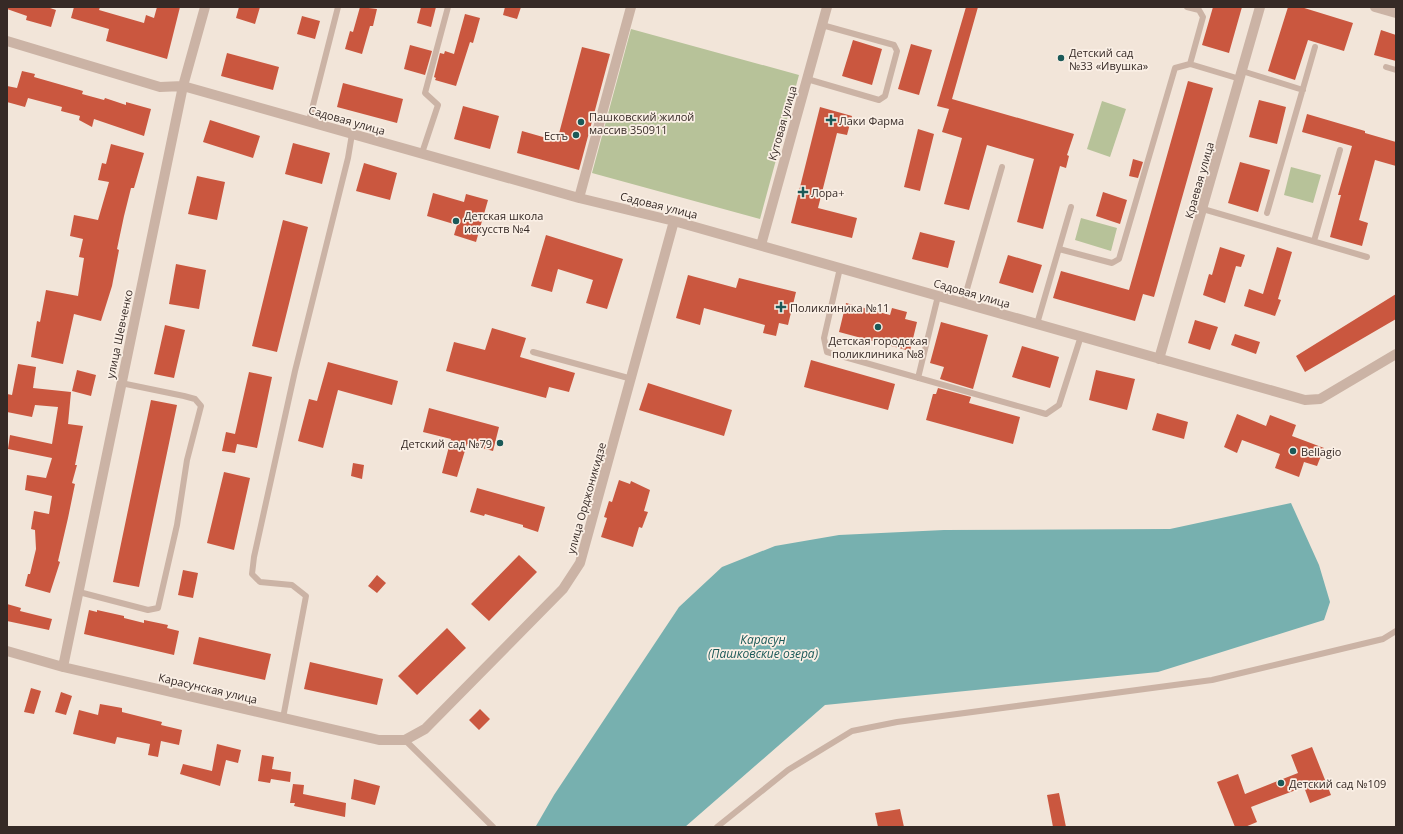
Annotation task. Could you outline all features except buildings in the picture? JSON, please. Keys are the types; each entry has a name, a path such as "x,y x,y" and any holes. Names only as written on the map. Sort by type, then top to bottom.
{"street":[{"name":"улица Шевченко","path":"63,667 183,86 205,7"},
{"path":"578,198 631,7"},
{"name":"Кутовая улица","path":"761,245 827,7"},
{"name":"Краевая улица","path":"1159,359 1260,7"},
{"path":"1375,7 1396,13"},
{"name":"Садовая улица","path":"7,41 160,87 183,86 578,198 674,221 761,245 1305,400 1320,399 1396,354"},
{"name":"улица Орджоникидзе","path":"405,740 425,729 563,589 580,563 632,379 674,221"},
{"name":"Карасунская улица","path":"7,651 63,667 379,740 405,740"}],"lane":[{"path":"309,121 338,7"},
{"path":"422,153 438,106 425,93 448,7"},
{"path":"1187,7 1199,10 1203,17 1190,64"},
{"path":"807,79 879,100 884,96 887,88 897,50 894,45 822,25"},
{"path":"1267,213 1315,47"},
{"path":"1059,249 1112,263 1119,259 1176,68 1190,64 1303,90"},
{"path":"1386,67 1396,70"},
{"path":"283,718 306,596 292,585 260,582 252,574 254,556 295,371 348,158 352,134"},
{"path":"1314,241 1340,150"},
{"path":"963,303 1002,167"},
{"path":"1038,324 1070,207"},
{"path":"1203,209 1367,257"},
{"path":"840,268 824,338 827,352 918,378 1046,414 1059,405 1081,336"},
{"path":"918,378 938,296"},
{"path":"533,352 632,379"},
{"path":"79,592 148,610 158,608 177,525 188,460 202,406 195,399 184,396 121,384"},
{"path":"717,827 788,770 852,731 897,722 1212,680 1382,639 1396,631"},
{"path":"405,740 493,827"}],"green space":[{"path":"631,29 799,75 760,219 592,173"},
{"path":"1102,101 1126,109 1110,157 1087,149"},
{"path":"1291,167 1321,175 1313,203 1284,195"},
{"path":"1081,218 1117,228 1111,251 1075,240"}],"water":[{"name":"Карасун (Пашковские озера)","path":"1291,503 1319,565 1330,602 1324,620 1158,672 825,705 685,827 536,826 554,795 679,607 722,567 775,546 839,535 944,530 1170,529"}],"place":[{"name":"Детский сад №33 «Ивушка»","path":"1061,58"},
{"name":"Лаки Фарма","path":"831,120"},
{"name":"Пашковский жилой массив 350911","path":"581,122"},
{"name":"Естъ","path":"576,135"},
{"name":"Лора+","path":"803,192"},
{"name":"Детская школа искусств №4","path":"456,221"},
{"name":"Поликлиника №11","path":"781,307"},
{"name":"Детская городская поликлиника №8","path":"878,327"},
{"name":"Детский сад №79","path":"500,443"},
{"name":"Bellagio","path":"1293,451"},
{"name":"Детский сад №109","path":"1281,783"}]}
